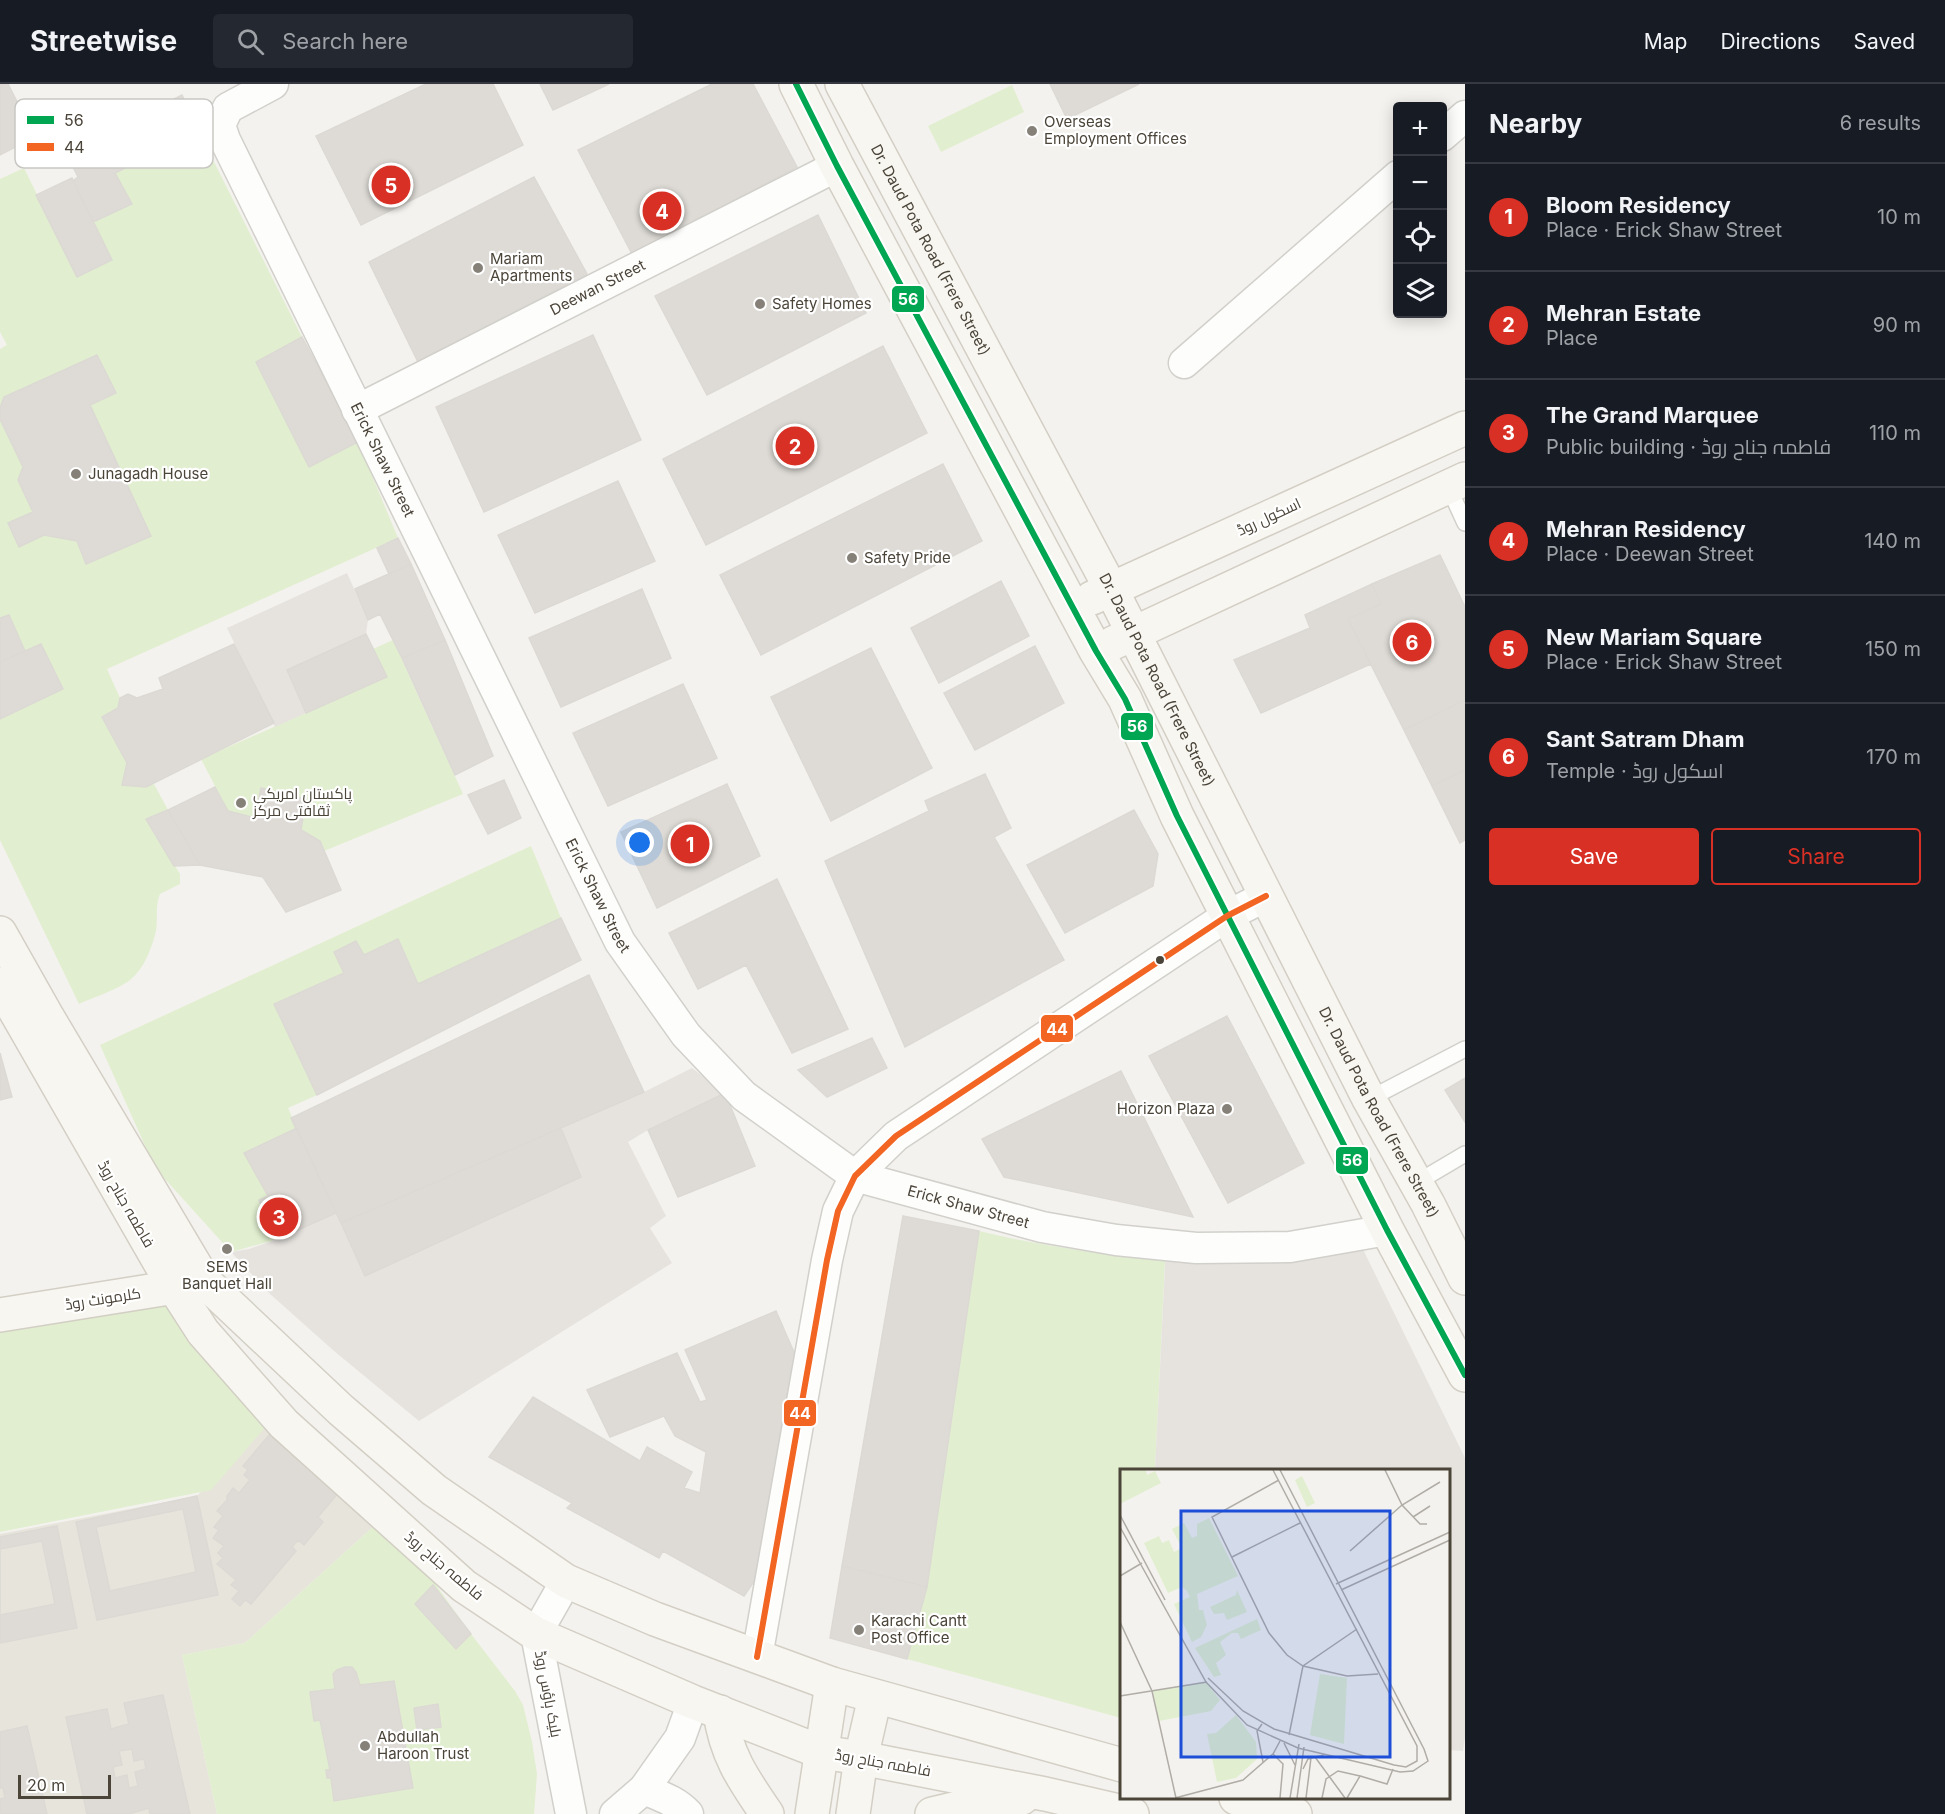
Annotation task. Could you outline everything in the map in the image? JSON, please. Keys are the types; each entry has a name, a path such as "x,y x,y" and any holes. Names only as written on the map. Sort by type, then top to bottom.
{"main road":[{"path":"796,84 837,166 1096,651 1125,699 1177,816 1227,916 1387,1230 1465,1375"},
{"name":"Dr. Daud Pota Road (Frere Street)","path":"842,84 1112,589 1369,1099 1465,1278"},
{"name":"اسکول روڈ","path":"1074,606 1465,428"},
{"path":"1096,651 1457,482"},
{"name":"فاطمہ جناح روڈ","path":"0,933 190,1285 203,1332 284,1424 464,1586 536,1634 707,1707 821,1752 1045,1794 1132,1814"},
{"name":"فاطمہ جناح روڈ","path":"0,984 190,1285 434,1490 566,1581 656,1619 832,1684 1120,1764"},
{"name":"کلرمونٹ روڈ","path":"0,1315 190,1285"},
{"path":"812,1814 832,1684"},
{"path":"853,1814 861,1758 875,1697"},
{"path":"707,1707 723,1734 731,1757 766,1814"},
{"path":"937,1813 1045,1794"},
{"path":"1243,1799 1295,1814"}],"street":[{"name":"Erick Shaw Street","path":"273,84 228,108 220,124 225,141 620,942 686,1035 744,1096 855,1176 1042,1227 1116,1240 1196,1248 1290,1247 1387,1230"},
{"path":"1447,132 1465,116"},
{"name":"Deewan Street","path":"357,410 837,166"},
{"path":"1184,363 1393,180"},
{"path":"757,1657 827,1260 838,1211 855,1176 896,1136 1227,916 1266,896"},
{"name":"بلیک ہاؤس روڈ","path":"566,1581 536,1634 571,1814"},
{"path":"615,1814 644,1789 680,1738 707,1707"},
{"path":"644,1789 667,1799 688,1814"}],"lane":[{"path":"1457,482 1465,523"},
{"path":"1369,1099 1465,1049"},
{"path":"1416,1183 1465,1154"}],"shaded area":[{"path":"347,573 368,620 366,634 287,670 306,713 275,727 227,628"},
{"path":"692,1068 725,1093 628,1142 666,1216 650,1228 672,1263 419,1421 334,1351 270,1294 231,1252 249,1249 278,1239 336,1213 365,1275 581,1177 561,1128 644,1092"},
{"path":"1356,1235 1465,1458 1465,1737 1463,1751 1450,1750 1450,1469 1155,1469 1166,1245"},
{"path":"276,1415 386,1515 245,1643 182,1655 217,1814 0,1814 0,1534 197,1496"}],"green space":[{"path":"1012,85 1024,112 941,152 928,126"},
{"path":"213,160 302,337 358,442 398,538 107,669 120,698 118,708 102,717 127,763 122,784 146,787 154,784 168,810 146,819 180,874 180,884 160,894 154,938 147,958 135,975 119,987 79,1004 0,840 0,719 62,689 41,644 25,651 9,615 0,618 0,349 7,345 0,332 0,179 24,168 77,276 93,222 131,204 115,173 125,168 213,168"},
{"path":"393,640 463,794 324,851 320,841 301,830 306,799 262,788 255,818 228,811 201,759 387,677 373,649"},
{"path":"531,846 561,918 418,984 398,939 364,955 356,941 334,952 344,973 274,1004 317,1095 288,1108 297,1128 245,1153 268,1196 259,1200 278,1239 231,1252 155,1168 100,1045"},
{"path":"979,1231 1072,1249 1165,1261 1155,1469 1120,1469 1120,1718 907,1659"},
{"path":"174,1287 276,1415 211,1490 0,1532 0,1317"},
{"path":"386,1515 523,1705 537,1774 534,1814 217,1814 182,1655 245,1643"}],"building":[{"path":"0,84 8,84 16,99 15,147 0,155"},
{"path":"426,84 493,84 523,145 361,225 316,136"},
{"path":"540,84 609,84 553,110"},
{"path":"712,84 753,84 797,167 632,254 578,150"},
{"path":"1050,84 1139,84 1067,119"},
{"path":"74,168 125,168 115,173 132,204 93,222 73,181 78,177"},
{"name":"Mariam Apartments","path":"534,177 587,274 418,362 369,262"},
{"path":"72,178 112,260 77,277 36,195"},
{"name":"Safety Homes","path":"818,215 866,313 707,395 655,296"},
{"path":"593,335 641,440 484,512 436,407"},
{"path":"302,337 358,442 309,467 256,362"},
{"path":"883,346 927,433 706,545 663,459"},
{"name":"Junagadh House","path":"97,355 116,393 90,405 151,536 86,564 77,541 44,535 19,547 8,523 33,512 18,480 23,467 0,419 0,408 4,397"},
{"name":"Safety Pride","path":"943,464 982,541 761,655 720,575"},
{"path":"618,481 655,561 535,613 498,535"},
{"path":"398,538 411,564 389,574 377,548"},
{"path":"1440,555 1465,607 1465,700 1404,730 1348,619 1381,604 1372,584"},
{"path":"411,564 445,640 402,658 380,614 368,620 355,589"},
{"path":"1001,581 1029,636 939,683 911,628"},
{"path":"1372,584 1381,604 1348,619 1371,664 1261,713 1234,660 1310,628 1305,615"},
{"path":"642,589 671,658 561,707 529,638"},
{"path":"9,615 25,651 0,662 0,618"},
{"path":"366,634 387,677 306,713 287,670"},
{"path":"445,640 493,756 455,775 402,658"},
{"path":"41,644 63,689 0,719 0,662"},
{"path":"234,644 274,723 146,787 122,785 127,763 102,717 118,708 120,698 128,694 137,698 163,689 159,678"},
{"path":"1035,646 1064,703 975,750 944,693"},
{"path":"871,648 932,768 831,821 771,697"},
{"path":"683,684 717,758 608,806 573,733"},
{"path":"1465,700 1465,770 1432,786 1404,730"},
{"path":"1465,770 1465,840 1460,843 1432,786"},
{"path":"985,774 1011,828 994,837 1064,960 905,1047 825,861 929,811 925,801"},
{"path":"504,780 521,818 488,834 468,795"},
{"path":"727,784 760,856 657,908 621,832"},
{"path":"215,787 228,811 255,818 261,788 306,799 301,830 320,841 341,890 286,912 263,877 200,865 168,810"},
{"path":"168,810 200,865 174,866 146,819"},
{"path":"1134,810 1158,854 1153,886 1065,933 1027,865"},
{"path":"777,879 848,1029 792,1053 746,965 698,989 669,933"},
{"path":"561,918 581,960 317,1095 274,1004 344,973 334,952 356,941 364,955 398,939 418,984"},
{"path":"589,975 644,1092 341,1223 291,1118"},
{"name":"Horizon Plaza","path":"1227,1016 1304,1163 1228,1203 1149,1056"},
{"path":"872,1038 887,1068 827,1097 798,1070"},
{"path":"0,1053 12,1097 0,1100"},
{"path":"1121,1071 1193,1217 1004,1177 982,1139"},
{"path":"1465,1078 1465,1122 1445,1090"},
{"path":"725,1093 755,1166 678,1197 648,1130"},
{"path":"297,1128 336,1213 278,1239 259,1200 268,1196 244,1153"},
{"path":"561,1128 581,1177 365,1276 341,1223"},
{"path":"903,1216 979,1231 927,1587 842,1566"},
{"path":"776,1311 797,1359 764,1567 744,1596 663,1551 659,1558 567,1508 572,1503 489,1457 533,1397 640,1461 647,1447 692,1472 684,1488 700,1493 706,1452 675,1436 664,1416 610,1437 587,1390 677,1353 700,1402 707,1400 685,1350"},
{"path":"270,1434 339,1492 318,1517 323,1522 304,1545 298,1540 292,1547 296,1551 251,1604 245,1600 240,1606 232,1599 239,1591 231,1585 236,1580 217,1564 223,1558 218,1553 224,1546 213,1538 219,1530 214,1527 223,1516 217,1511 227,1500 233,1488 239,1493 250,1480 244,1475 248,1470 243,1466"},
{"path":"197,1496 218,1595 97,1620 76,1522"},
{"path":"183,1509 196,1572 110,1591 96,1527"},
{"path":"57,1526 77,1628 0,1643 0,1537"},
{"path":"42,1541 55,1604 0,1615 0,1549"},
{"path":"842,1566 927,1587 907,1659 830,1638"},
{"path":"433,1585 471,1634 456,1649 415,1604"},
{"name":"Abdullah Haroon Trust","path":"345,1667 352,1667 360,1685 394,1681 413,1788 334,1801 331,1778 327,1778 326,1770 330,1770 320,1720 314,1721 310,1692 335,1689 333,1674"},
{"path":"163,1695 190,1814 150,1814 149,1808 129,1814 87,1814 66,1717 107,1709 111,1729 129,1724 124,1703","holes":["132,1749 134,1761 144,1759 146,1769 135,1772 138,1786 129,1788 127,1775 115,1778 113,1767 122,1765 119,1751"]},
{"path":"438,1704 441,1727 417,1730 414,1708"},
{"path":"27,1726 47,1814 0,1814 0,1799 5,1798 3,1788 0,1788 0,1732"}],"transit line":[{"name":"56","path":"796,84 837,166 1096,651 1125,699 1177,816 1387,1230 1465,1375"},
{"name":"44","path":"757,1657 827,1260 838,1211 855,1176 896,1136 1227,916 1266,896"}],"place":[{"name":"Overseas Employment Offices","path":"1032,131"},
{"name":"New Mariam Square","path":"391,185"},
{"name":"Mehran Residency","path":"662,211"},
{"name":"Mariam Apartments","path":"478,268"},
{"name":"Safety Homes","path":"760,304"},
{"name":"Mehran Estate","path":"795,446"},
{"name":"Junagadh House","path":"76,474"},
{"name":"Safety Pride","path":"852,558"},
{"name":"Sant Satram Dham","path":"1412,642"},
{"name":"پاکستان امریکی ثقافتی مرکز","path":"241,803"},
{"name":"Bloom Residency","path":"690,844"},
{"name":"Horizon Plaza","path":"1227,1109"},
{"name":"The Grand Marquee","path":"279,1217"},
{"name":"SEMS Banquet Hall","path":"227,1249"},
{"name":"Karachi Cantt Post Office","path":"859,1630"},
{"name":"Abdullah Haroon Trust","path":"365,1746"}]}
